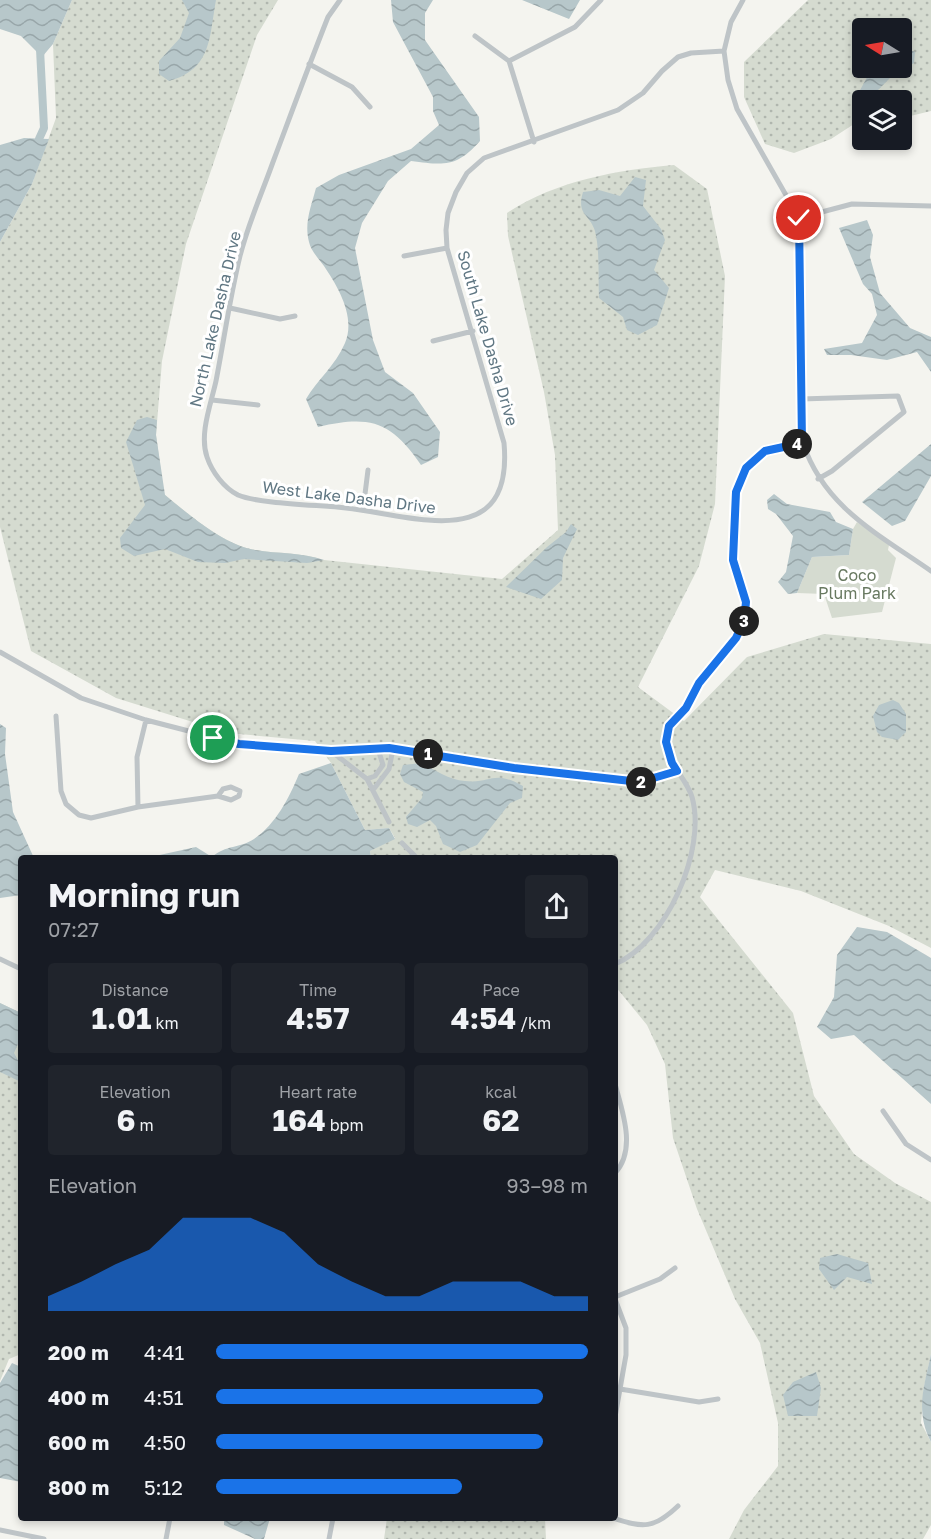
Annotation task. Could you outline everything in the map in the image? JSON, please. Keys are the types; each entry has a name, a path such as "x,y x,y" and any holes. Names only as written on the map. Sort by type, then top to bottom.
{"street":[{"name":"North Lake Dasha Drive","path":"248,498 228,489 212,468 206,455 207,418 241,255 309,64 328,17 340,0"},
{"path":"509,61 575,27 601,0"},
{"path":"743,0 731,21 724,51 728,80 737,109 799,218 802,443 818,479 832,498 864,524 931,571"},
{"path":"475,36 509,61 534,142"},
{"name":"South Lake Dasha Drive","path":"503,482 506,466 504,443 447,248 448,213 467,173 484,158 618,110 643,93 678,57 691,53 724,51"},
{"path":"309,64 351,87 370,107"},
{"path":"799,218 852,204 931,206"},
{"path":"404,256 447,248"},
{"path":"230,308 280,319 295,316"},
{"path":"433,341 473,331"},
{"path":"801,399 898,396 904,412 832,471 818,479"},
{"path":"212,400 258,405"},
{"path":"618,962 647,942 675,896 692,854 696,813 691,794 672,763 666,742 669,726 686,708 699,683 736,638 744,621 746,602 733,560 736,492 746,468 765,451 802,443"},
{"path":"363,510 368,470"},
{"name":"West Lake Dasha Drive","path":"248,498 363,510 428,522 452,521 476,515 494,498 503,482"},
{"path":"0,652 81,698 146,720 239,744 331,751 393,749 514,768 640,782 677,771"},
{"path":"56,716 61,791 66,804 79,814 91,818 138,807 218,796"},
{"path":"138,807 137,757 146,720"},
{"path":"367,779 375,776 383,765 378,749"},
{"path":"373,790 389,769 393,749"},
{"path":"331,751 367,779 389,822"},
{"path":"402,843 414,855"},
{"path":"0,959 18,968"},
{"path":"618,1096 627,1132 618,1168"},
{"path":"883,1112 906,1144 931,1160"},
{"path":"618,1297 660,1279 675,1268"},
{"path":"618,1306 626,1328 626,1355 618,1400"},
{"path":"620,1389 699,1402 718,1399"},
{"path":"618,1520 631,1524 649,1525 662,1521 678,1506"},
{"path":"166,1539 169,1521"},
{"path":"329,1539 332,1521"},
{"path":"0,1530 44,1539"}],"green space":[{"path":"72,0 278,0 257,35 186,244 162,361 156,435 164,494 207,528 231,542 255,550 324,560 502,579 558,530 555,455 544,392 508,236 507,213 566,185 609,174 652,167 674,165 707,189 725,276 715,504 699,566 638,687 684,721 747,657 824,634 931,644 931,948 889,926 801,891 715,870 700,897 793,1013 814,1096 854,1154 895,1183 931,1202 931,1354 924,1387 921,1423 931,1442 931,1525 923,1539 729,1539 744,1510 778,1466 778,1423 760,1343 735,1299 697,1209 673,1138 665,1064 647,1025 618,990 618,855 371,855 370,851 395,838 389,828 365,830 331,763 315,741 228,733 116,698 31,651 0,527 0,242 32,184 56,118 53,44"},
{"path":"808,0 931,0 931,111 912,116 912,90 852,90 852,125 831,139 794,153 765,144 744,97 744,62"},
{"name":"Coco Plum Park","path":"857,522 889,545 888,550 896,558 882,612 832,618 824,594 797,593 812,557 849,555 853,529"},
{"path":"0,1003 18,1012 18,1355 9,1359 0,1381"},
{"path":"387,1521 545,1521 546,1539 384,1539"}],"water":[{"path":"0,0 72,0 53,44 42,57 21,36 0,29"},
{"path":"182,0 216,0 209,39 201,60 194,69 169,81 159,74 159,61 180,38 189,13"},
{"path":"391,0 433,0 425,13 425,40 479,117 480,141 464,156 441,164 411,161 388,181 362,223 355,248 373,340 385,372 413,393 440,432 438,457 421,465 400,439 378,425 352,422 318,427 306,399 341,351 348,333 347,313 340,293 309,242 308,222 316,188 339,175 411,149 439,125 433,111 433,97 393,22"},
{"path":"522,0 580,0 569,19"},
{"path":"912,51 915,52 912,64"},
{"path":"867,78 890,78 878,90 860,90"},
{"path":"24,138 49,139 32,184 0,242 0,145"},
{"path":"635,177 646,180 643,206 661,229 665,240 654,270 669,288 657,325 638,335 627,330 623,317 599,298 597,239 593,225 584,214 581,205 583,192 599,190 620,196"},
{"path":"867,220 873,235 870,257 880,293 910,328 931,337 931,372 917,352 887,360 851,355 827,355 824,349 862,343 877,315 872,294 863,284 839,228"},
{"path":"147,417 157,420 156,435 165,495 184,511 207,528 243,547 324,560 307,563 244,559 225,563 198,562 165,549 134,556 121,548 120,538 145,505 126,442 137,420"},
{"path":"931,444 931,476 905,521 892,526 862,502"},
{"path":"774,494 787,504 830,512 836,522 853,529 849,555 812,557 797,593 788,594 778,582 786,572 793,536 776,514 768,509 767,500"},
{"path":"571,524 577,529 563,558 562,580 541,599 506,587 566,532"},
{"path":"893,700 899,703 906,714 906,732 898,740 882,737 877,732 873,716 879,705"},
{"path":"0,724 6,728 5,754 13,812 33,855 18,855 18,895 0,898"},
{"path":"331,763 365,830 389,828 395,839 370,851 371,855 214,855 222,850 249,842 262,833 286,801 299,774"},
{"path":"422,763 453,779 474,781 505,778 523,786 522,798 510,803 477,845 460,852 443,844 436,826 430,820 417,827 408,824 406,817 422,798 423,792 404,782 400,774 403,765"},
{"path":"196,847 209,855 160,855"},
{"path":"857,927 887,932 931,958 931,1104 854,1035 831,1039 817,1027 834,997 837,955"},
{"path":"0,1003 18,1012 18,1044 14,1053 18,1060 18,1081 0,1072"},
{"path":"837,1254 868,1263 872,1284 847,1277 834,1290 819,1269 820,1258"},
{"path":"931,1354 931,1442 923,1420 922,1399"},
{"path":"12,1363 18,1366 18,1481 0,1478 0,1383"},
{"path":"816,1372 821,1388 817,1416 788,1416 783,1395 793,1382"},
{"path":"224,1521 269,1521 264,1539 255,1539 224,1525"}],"waterway":[{"path":"39,139 44,128 40,49"}],"route":[{"path":"213,738 239,744 331,751 389,748 514,768 640,782 677,771 668,754 666,742 669,726 686,708 699,683 736,638 744,621 746,602 733,560 736,492 746,468 765,451 802,443 798,306 799,218"}]}
